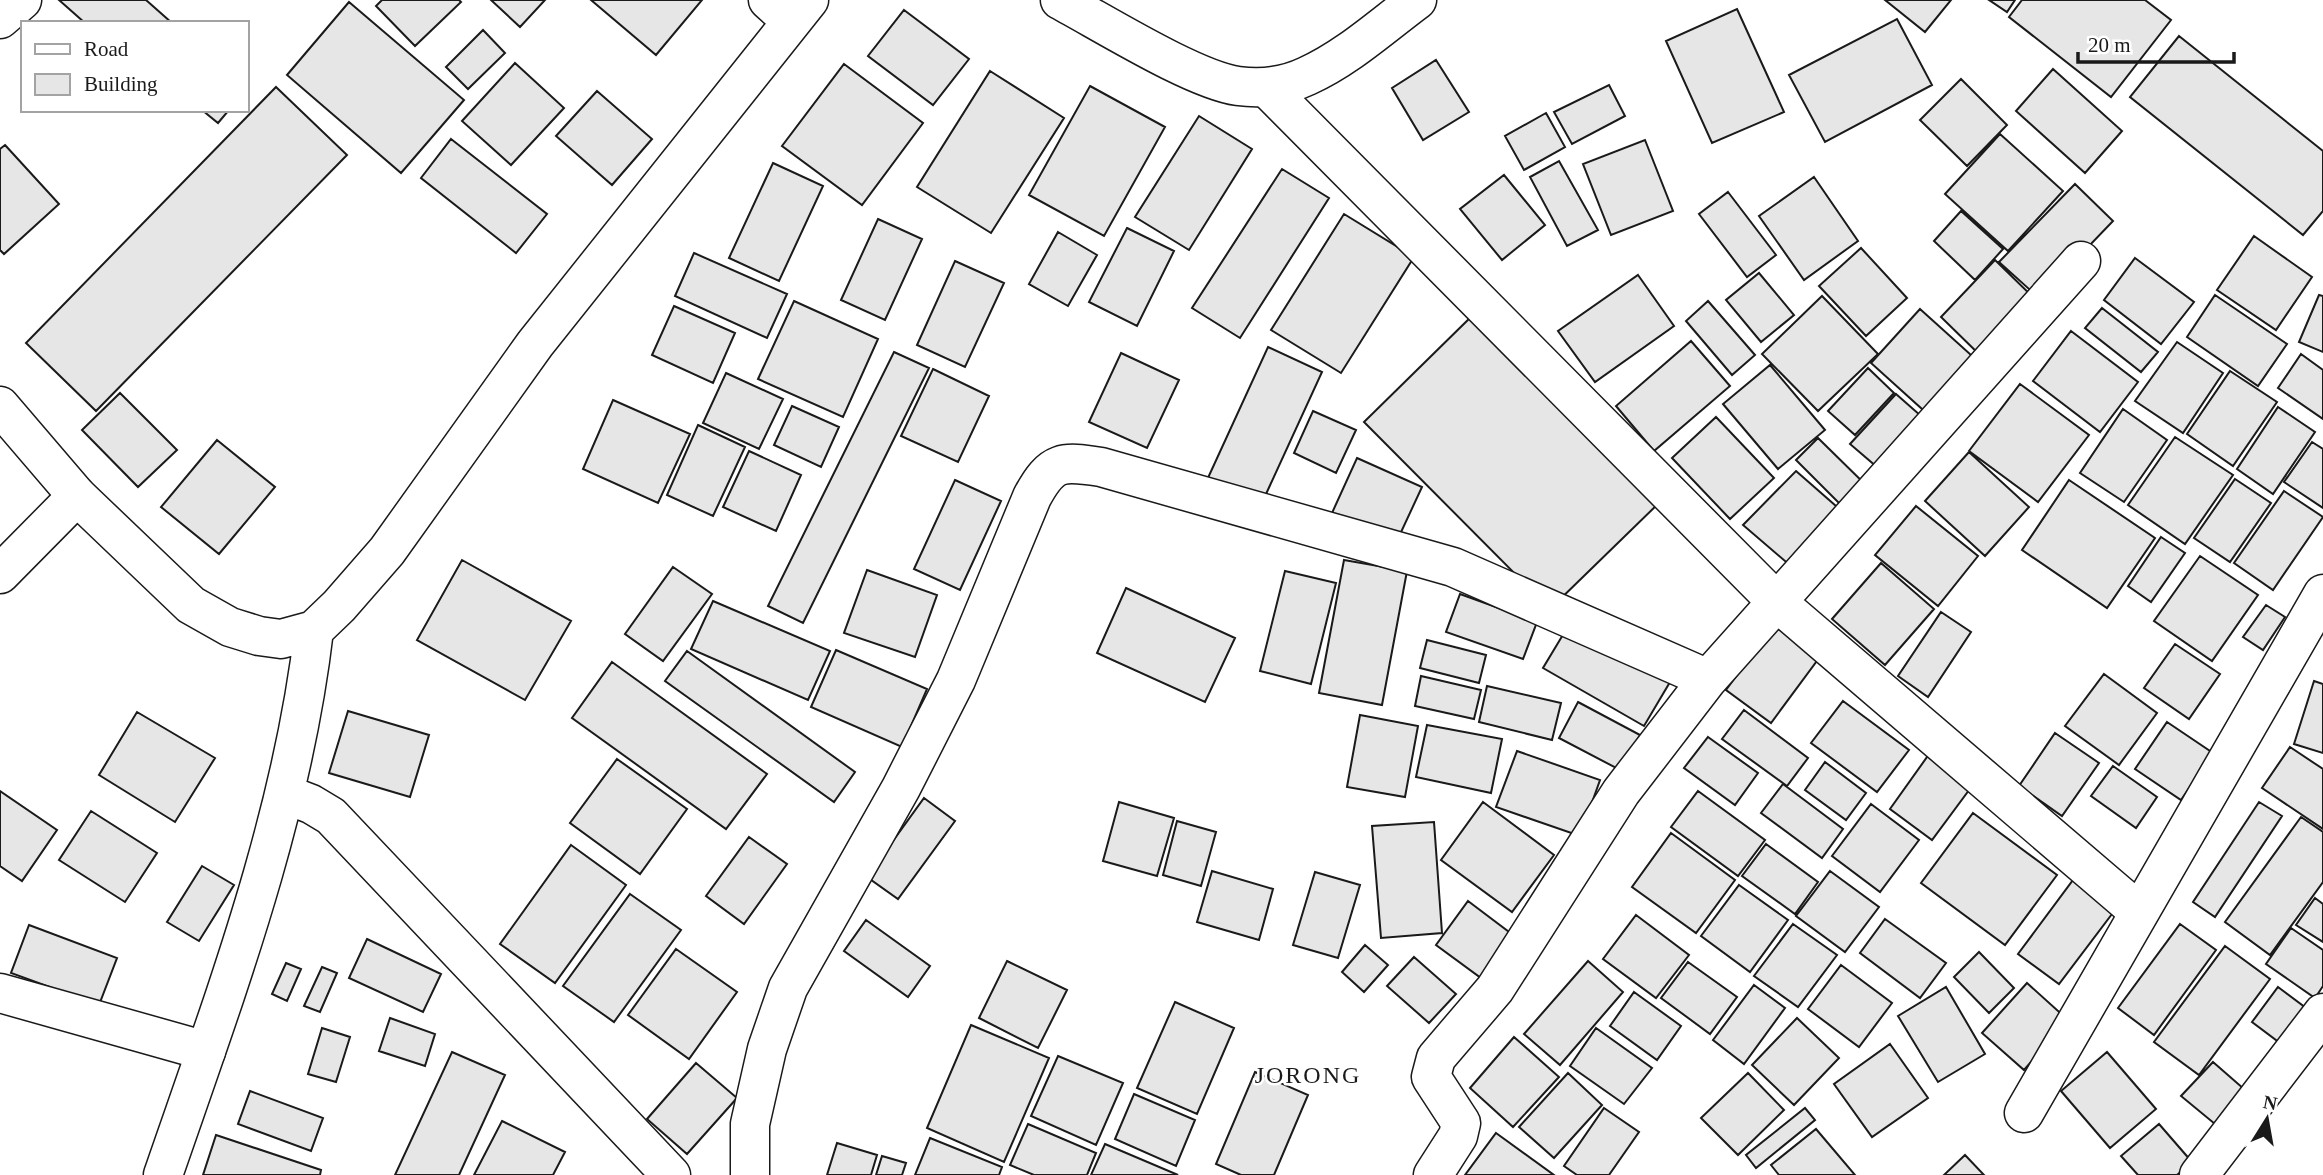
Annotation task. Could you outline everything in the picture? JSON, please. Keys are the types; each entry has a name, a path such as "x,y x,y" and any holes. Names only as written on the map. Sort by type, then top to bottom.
{"street":[{"path":"0,19 22,0"},
{"path":"1060,0 1194,71 1236,86 1267,88 1304,78 1329,65 1417,0"},
{"path":"0,406 77,496 191,605 230,627 281,639 314,629 339,606 387,551 535,344 789,7"},
{"path":"1267,88 1778,603 2139,912"},
{"path":"1433,1175 1458,1136 1461,1123 1431,1077 1436,1058 1495,989 1621,792 1708,679 2081,261"},
{"path":"750,1175 750,1124 766,1049 788,988 901,788 956,680 1032,497 1043,477 1055,466 1071,463 1101,467 1453,567 1708,679"},
{"path":"0,574 77,496"},
{"path":"2024,1113 2323,594"},
{"path":"163,1175 265,876 308,684 314,629"},
{"path":"285,794 312,804 331,816 671,1175"},
{"path":"0,993 206,1051"},
{"path":"2199,1175 2323,1013"}],"building":[{"path":"59,0 146,0 170,21 83,21"},
{"path":"382,0 461,2 415,46 376,6"},
{"path":"491,0 545,0 520,27"},
{"path":"591,0 702,0 656,55"},
{"path":"1885,0 1951,0 1925,32"},
{"path":"1989,0 2015,0 2007,12"},
{"path":"2022,0 2145,0 2171,20 2111,97 2009,17"},
{"path":"349,2 464,100 401,173 287,75"},
{"path":"1737,9 1784,112 1712,143 1666,41"},
{"path":"904,10 969,59 933,105 868,56"},
{"path":"1897,19 1932,85 1825,142 1789,75"},
{"path":"483,30 505,53 468,89 446,67"},
{"path":"2179,36 2323,151 2323,211 2303,235 2130,97"},
{"path":"1436,60 1469,112 1423,140 1392,88"},
{"path":"515,63 564,108 511,165 462,121"},
{"path":"844,64 923,123 862,205 782,146"},
{"path":"2053,69 2122,131 2085,173 2016,111"},
{"path":"990,71 1064,118 991,233 917,187"},
{"path":"1961,79 2007,125 1967,166 1920,120"},
{"path":"1609,85 1625,116 1572,144 1554,112"},
{"path":"1090,86 1165,127 1104,236 1029,195"},
{"path":"276,87 347,155 96,411 26,343"},
{"path":"597,91 652,139 612,185 556,136"},
{"path":"204,112 227,112 218,123"},
{"path":"1546,113 1565,147 1524,170 1505,136"},
{"path":"1199,116 1252,149 1189,250 1135,217"},
{"path":"2000,134 2063,191 2008,251 1945,194"},
{"path":"451,139 547,214 516,253 421,178"},
{"path":"1645,140 1673,211 1611,235 1583,164"},
{"path":"5,145 59,204 4,254 0,250 0,149"},
{"path":"1559,161 1598,230 1567,246 1530,177"},
{"path":"773,163 823,186 779,281 729,258"},
{"path":"1282,169 1329,198 1240,338 1192,308"},
{"path":"1504,175 1545,225 1502,260 1460,209"},
{"path":"1814,177 1858,241 1804,280 1759,216"},
{"path":"2075,184 2113,221 2039,298 1999,262"},
{"path":"1728,192 1776,255 1747,277 1699,214"},
{"path":"1961,211 2003,249 1975,280 1934,241"},
{"path":"1344,214 1414,257 1341,373 1271,330"},
{"path":"878,219 922,239 885,320 841,300"},
{"path":"1127,228 1174,251 1137,326 1089,302"},
{"path":"1058,232 1097,255 1068,306 1029,284"},
{"path":"2254,236 2312,277 2276,330 2217,290"},
{"path":"1861,248 1907,298 1866,336 1819,286"},
{"path":"694,253 787,294 767,338 675,296"},
{"path":"2135,258 2194,302 2161,344 2104,300"},
{"path":"1995,260 2039,303 1985,360 1941,317"},
{"path":"955,261 1004,283 965,367 917,345"},
{"path":"1759,273 1794,315 1761,342 1726,300"},
{"path":"1638,275 1674,326 1595,382 1558,331"},
{"path":"2215,295 2287,344 2258,386 2187,337"},
{"path":"2319,295 2323,296 2323,352 2299,342"},
{"path":"1822,296 1878,354 1818,411 1762,354"},
{"path":"794,301 878,339 843,417 758,379"},
{"path":"1708,301 1755,355 1732,375 1686,321"},
{"path":"674,306 735,333 713,383 652,355"},
{"path":"2102,308 2158,352 2141,372 2085,328"},
{"path":"1920,309 1981,364 1932,418 1871,363"},
{"path":"1475,313 1662,500 1550,609 1364,422"},
{"path":"2071,331 2138,382 2100,432 2033,381"},
{"path":"1691,341 1730,386 1654,451 1616,406"},
{"path":"2177,342 2223,373 2183,433 2135,401"},
{"path":"1268,347 1322,372 1261,505 1207,480"},
{"path":"894,352 929,368 803,623 768,606"},
{"path":"1121,353 1179,380 1147,448 1089,422"},
{"path":"2301,354 2323,370 2323,419 2278,388"},
{"path":"1770,365 1825,430 1778,469 1723,404"},
{"path":"1868,368 1894,393 1855,435 1828,411"},
{"path":"933,369 989,396 958,462 901,436"},
{"path":"2230,371 2277,402 2233,466 2187,434"},
{"path":"726,373 783,399 759,449 703,423"},
{"path":"2020,384 2089,435 2038,502 1969,451"},
{"path":"120,393 177,450 138,487 82,430"},
{"path":"1896,394 1929,423 1884,473 1850,444"},
{"path":"613,400 690,434 658,503 583,469"},
{"path":"792,406 839,427 821,467 774,445"},
{"path":"2278,407 2315,432 2273,494 2237,469"},
{"path":"2123,409 2167,440 2124,502 2080,473"},
{"path":"1313,411 1356,430 1336,473 1294,453"},
{"path":"1716,417 1774,478 1730,519 1672,458"},
{"path":"698,425 745,447 713,516 667,495"},
{"path":"2175,437 2233,475 2185,544 2128,505"},
{"path":"1818,438 1873,492 1850,514 1796,460"},
{"path":"217,440 275,487 219,554 161,507"},
{"path":"2312,442 2323,449 2323,508 2284,482"},
{"path":"749,451 801,475 776,531 723,507"},
{"path":"1969,452 2029,507 1985,556 1925,501"},
{"path":"1357,458 1422,487 1396,543 1332,513"},
{"path":"1796,471 1844,513 1792,567 1743,525"},
{"path":"2235,479 2271,503 2230,562 2194,538"},
{"path":"955,480 1001,501 960,590 914,569"},
{"path":"2069,480 2155,538 2107,608 2022,550"},
{"path":"2284,491 2323,517 2273,590 2234,563"},
{"path":"1916,506 1978,556 1938,606 1875,555"},
{"path":"2161,537 2185,553 2151,602 2128,586"},
{"path":"2200,556 2258,595 2212,661 2154,621"},
{"path":"462,560 571,621 525,700 417,640"},
{"path":"1344,560 1407,571 1382,705 1319,693"},
{"path":"1881,563 1934,609 1885,665 1832,619"},
{"path":"673,567 712,594 663,661 625,634"},
{"path":"867,570 937,595 915,657 844,633"},
{"path":"1285,571 1336,583 1311,684 1260,671"},
{"path":"1126,588 1235,638 1205,702 1097,653"},
{"path":"1460,594 1537,622 1523,659 1446,632"},
{"path":"713,601 830,651 808,700 691,649"},
{"path":"2266,605 2285,617 2263,650 2243,637"},
{"path":"1941,612 1971,632 1928,697 1898,676"},
{"path":"1781,616 1825,650 1771,723 1726,690"},
{"path":"1570,623 1670,682 1644,726 1543,668"},
{"path":"1427,640 1486,655 1479,683 1420,668"},
{"path":"2175,644 2220,674 2189,719 2144,688"},
{"path":"836,650 927,689 902,747 811,707"},
{"path":"687,651 855,772 834,802 665,681"},
{"path":"612,662 767,774 726,829 572,718"},
{"path":"2104,674 2157,713 2119,765 2065,726"},
{"path":"1421,676 1481,690 1474,719 1415,706"},
{"path":"2314,681 2323,684 2323,753 2294,744"},
{"path":"1487,686 1561,703 1552,740 1479,722"},
{"path":"1843,701 1909,750 1877,792 1811,743"},
{"path":"1578,702 1640,735 1622,771 1559,738"},
{"path":"1744,710 1808,758 1787,786 1722,739"},
{"path":"348,711 429,735 410,797 329,773"},
{"path":"137,712 215,758 175,822 99,775"},
{"path":"1360,715 1418,726 1405,797 1347,787"},
{"path":"2167,722 2213,753 2181,800 2135,769"},
{"path":"1427,725 1502,739 1491,793 1416,777"},
{"path":"2055,733 2099,763 2062,816 2019,786"},
{"path":"1708,737 1758,773 1735,805 1684,768"},
{"path":"2290,747 2323,769 2323,829 2262,788"},
{"path":"1932,750 1975,782 1932,840 1890,809"},
{"path":"1517,751 1600,780 1580,836 1496,807"},
{"path":"617,759 687,809 640,874 570,823"},
{"path":"1825,762 1866,793 1846,820 1805,790"},
{"path":"2113,766 2157,797 2136,828 2091,796"},
{"path":"1783,784 1843,829 1822,858 1761,813"},
{"path":"0,791 57,830 22,881 0,866"},
{"path":"1698,791 1765,840 1738,876 1671,827"},
{"path":"924,798 955,821 898,899 867,877"},
{"path":"1119,802 1174,818 1157,876 1103,861"},
{"path":"1483,802 1554,855 1512,912 1441,860"},
{"path":"2259,802 2282,816 2215,917 2193,902"},
{"path":"1871,804 1919,840 1880,892 1832,856"},
{"path":"91,811 157,853 125,902 59,860"},
{"path":"1973,813 2057,875 2005,945 1921,883"},
{"path":"2301,817 2323,832 2323,882 2270,955 2225,922"},
{"path":"1177,821 1216,832 1201,886 1163,875"},
{"path":"1434,822 1442,933 1381,938 1372,826"},
{"path":"1671,833 1735,880 1696,933 1632,887"},
{"path":"749,837 787,864 744,924 706,896"},
{"path":"1766,844 1818,882 1795,914 1742,876"},
{"path":"571,845 626,885 555,983 500,944"},
{"path":"202,866 234,885 199,941 167,922"},
{"path":"1212,871 1273,889 1259,940 1197,922"},
{"path":"1830,871 1879,907 1845,952 1796,916"},
{"path":"1315,872 1360,885 1338,958 1293,945"},
{"path":"2076,876 2118,906 2059,984 2018,954"},
{"path":"1739,885 1788,920 1750,972 1701,936"},
{"path":"630,894 681,930 614,1022 563,986"},
{"path":"2315,898 2323,904 2323,942 2296,925"},
{"path":"1468,901 1513,935 1481,978 1436,945"},
{"path":"1636,915 1689,955 1656,998 1603,959"},
{"path":"1885,919 1946,963 1920,998 1860,953"},
{"path":"866,920 930,966 908,997 844,951"},
{"path":"1793,924 1837,955 1798,1007 1754,976"},
{"path":"2180,924 2216,950 2154,1035 2118,1008"},
{"path":"29,925 117,958 99,1005 11,973"},
{"path":"2291,928 2323,950 2323,986 2315,998 2266,964"},
{"path":"367,939 441,974 423,1012 349,978"},
{"path":"1365,945 1388,965 1364,992 1342,972"},
{"path":"2225,946 2270,979 2199,1075 2154,1042"},
{"path":"676,949 737,992 689,1059 628,1015"},
{"path":"1979,952 2014,988 1989,1013 1954,977"},
{"path":"1414,957 1456,994 1429,1023 1387,986"},
{"path":"1007,961 1067,990 1038,1048 979,1018"},
{"path":"1588,961 1623,992 1560,1065 1524,1034"},
{"path":"1688,962 1737,997 1710,1034 1661,998"},
{"path":"286,963 301,969 287,1001 272,994"},
{"path":"1841,965 1892,1003 1859,1047 1808,1009"},
{"path":"322,967 337,973 320,1012 304,1006"},
{"path":"2027,983 2068,1020 2024,1070 1982,1033"},
{"path":"1754,985 1785,1008 1744,1064 1713,1040"},
{"path":"1946,987 1985,1054 1938,1082 1898,1016"},
{"path":"2278,987 2310,1011 2284,1046 2252,1022"},
{"path":"1634,992 1681,1026 1657,1060 1610,1026"},
{"path":"1175,1002 1234,1028 1197,1114 1137,1088"},
{"path":"390,1018 435,1034 425,1066 379,1051"},
{"path":"1797,1018 1839,1058 1794,1105 1752,1065"},
{"path":"971,1025 1049,1058 1004,1162 927,1128"},
{"path":"322,1028 350,1037 336,1082 308,1074"},
{"path":"1596,1028 1652,1068 1624,1104 1570,1066"},
{"path":"1514,1037 1559,1077 1513,1127 1470,1088"},
{"path":"1890,1044 1928,1098 1872,1137 1834,1084"},
{"path":"452,1052 505,1075 459,1175 395,1175"},
{"path":"2107,1052 2156,1109 2110,1148 2061,1091"},
{"path":"1058,1056 1123,1083 1096,1145 1031,1116"},
{"path":"2213,1062 2252,1096 2221,1129 2181,1096"},
{"path":"696,1063 737,1098 687,1154 647,1119"},
{"path":"1255,1072 1308,1095 1274,1175 1241,1175 1216,1164"},
{"path":"1568,1073 1602,1105 1554,1158 1519,1127"},
{"path":"1748,1073 1784,1110 1738,1155 1701,1118"},
{"path":"250,1091 323,1118 311,1151 238,1124"},
{"path":"1134,1094 1195,1120 1176,1166 1115,1139"},
{"path":"1604,1108 1639,1132 1609,1175 1577,1175 1564,1166"},
{"path":"1805,1108 1815,1120 1756,1168 1746,1155"},
{"path":"502,1121 565,1152 553,1175 474,1175"},
{"path":"1028,1124 1096,1153 1087,1175 1034,1175 1010,1165"},
{"path":"2159,1124 2192,1162 2177,1175 2138,1175 2121,1156"},
{"path":"1816,1129 1855,1175 1779,1175 1771,1165"},
{"path":"1496,1133 1554,1175 1465,1175"},
{"path":"216,1135 321,1170 320,1175 203,1175"},
{"path":"930,1138 1002,1167 999,1175 915,1175"},
{"path":"837,1143 877,1155 871,1175 827,1175"},
{"path":"1105,1144 1178,1175 1091,1175"},
{"path":"1965,1155 1984,1175 1944,1175"},
{"path":"882,1156 906,1163 902,1175 876,1175"}],"district":[{"name":"JORONG","path":"1308,1075"}]}
